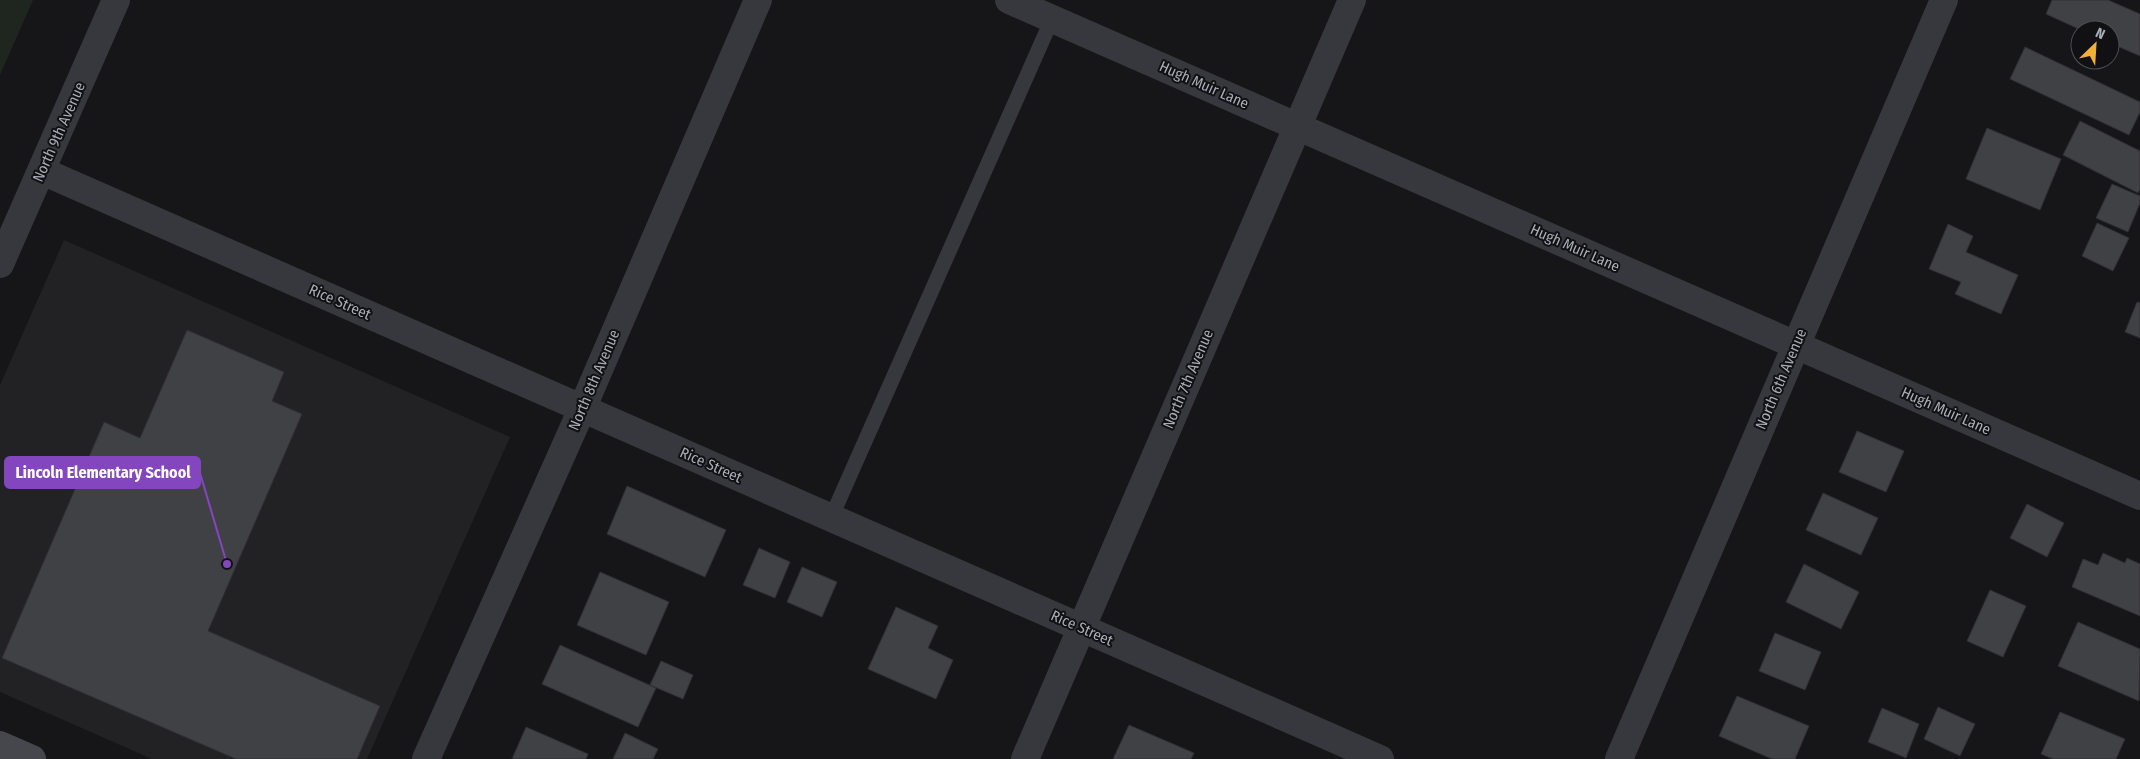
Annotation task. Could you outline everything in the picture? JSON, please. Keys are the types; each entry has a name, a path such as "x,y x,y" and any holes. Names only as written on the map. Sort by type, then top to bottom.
{"main road":[{"path":"0,745 32,759"}],"street":[{"name":"North 9th Avenue","path":"0,264 116,0"},
{"name":"North 8th Avenue","path":"426,759 582,409 758,0"},
{"name":"Hugh Muir Lane","path":"1009,0 2140,496"},
{"name":"North 7th Avenue","path":"1025,759 1352,0"},
{"name":"North 6th Avenue","path":"1618,759 1944,0"},
{"name":"Rice Street","path":"42,171 1380,759"}],"lane":[{"path":"831,518 1052,19"}],"shaded area":[{"path":"0,0 33,0 0,75"},
{"path":"64,240 510,437 367,759 152,759 0,692 0,385"}],"building":[{"path":"2052,0 2108,0 2140,14 2140,56 2120,47 2120,20 2070,20 2070,25 2046,14"},
{"path":"2025,47 2140,102 2140,112 2129,135 2010,79"},
{"path":"2080,121 2140,151 2140,189 2138,193 2063,155"},
{"path":"1987,128 2061,159 2040,210 1966,179"},
{"path":"2112,184 2140,196 2140,203 2128,232 2096,218"},
{"path":"2097,223 2129,238 2113,271 2082,256"},
{"path":"1948,224 1973,236 1966,252 2018,275 2001,314 1955,294 1961,282 1929,269"},
{"path":"2137,302 2140,303 2140,338 2125,332"},
{"path":"187,330 284,372 272,401 302,414 208,631 380,706 357,759 236,759 2,658 104,422 140,438"},
{"path":"1857,431 1904,451 1886,492 1839,472"},
{"path":"627,486 726,530 705,577 607,534"},
{"path":"1823,493 1878,518 1861,555 1806,530"},
{"path":"2027,504 2064,523 2047,557 2010,538"},
{"path":"759,548 790,562 775,598 743,585"},
{"path":"2103,553 2125,563 2127,558 2140,564 2140,616 2072,587 2083,559 2098,565"},
{"path":"1804,564 1859,592 1841,629 1786,602"},
{"path":"802,567 837,582 822,617 787,602"},
{"path":"600,572 669,602 646,655 577,625"},
{"path":"1990,590 2026,606 2003,657 1967,641"},
{"path":"896,607 938,626 928,648 953,660 936,699 868,669"},
{"path":"2078,622 2140,649 2139,701 2058,666"},
{"path":"1775,633 1821,652 1805,690 1759,671"},
{"path":"560,645 656,688 638,727 542,684"},
{"path":"661,661 693,675 683,699 650,685"},
{"path":"1737,696 1809,726 1795,759 1772,759 1719,736"},
{"path":"1938,707 1975,724 1960,756 1924,739"},
{"path":"1882,708 1919,724 1906,758 1868,742"},
{"path":"2060,712 2125,739 2116,759 2053,759 2041,754"},
{"path":"1129,725 1194,753 1191,759 1113,759"},
{"path":"526,727 588,754 586,759 512,759"},
{"path":"625,733 658,749 653,759 613,759"}],"place":[{"name":"Lincoln Elementary School","path":"227,564"}]}
